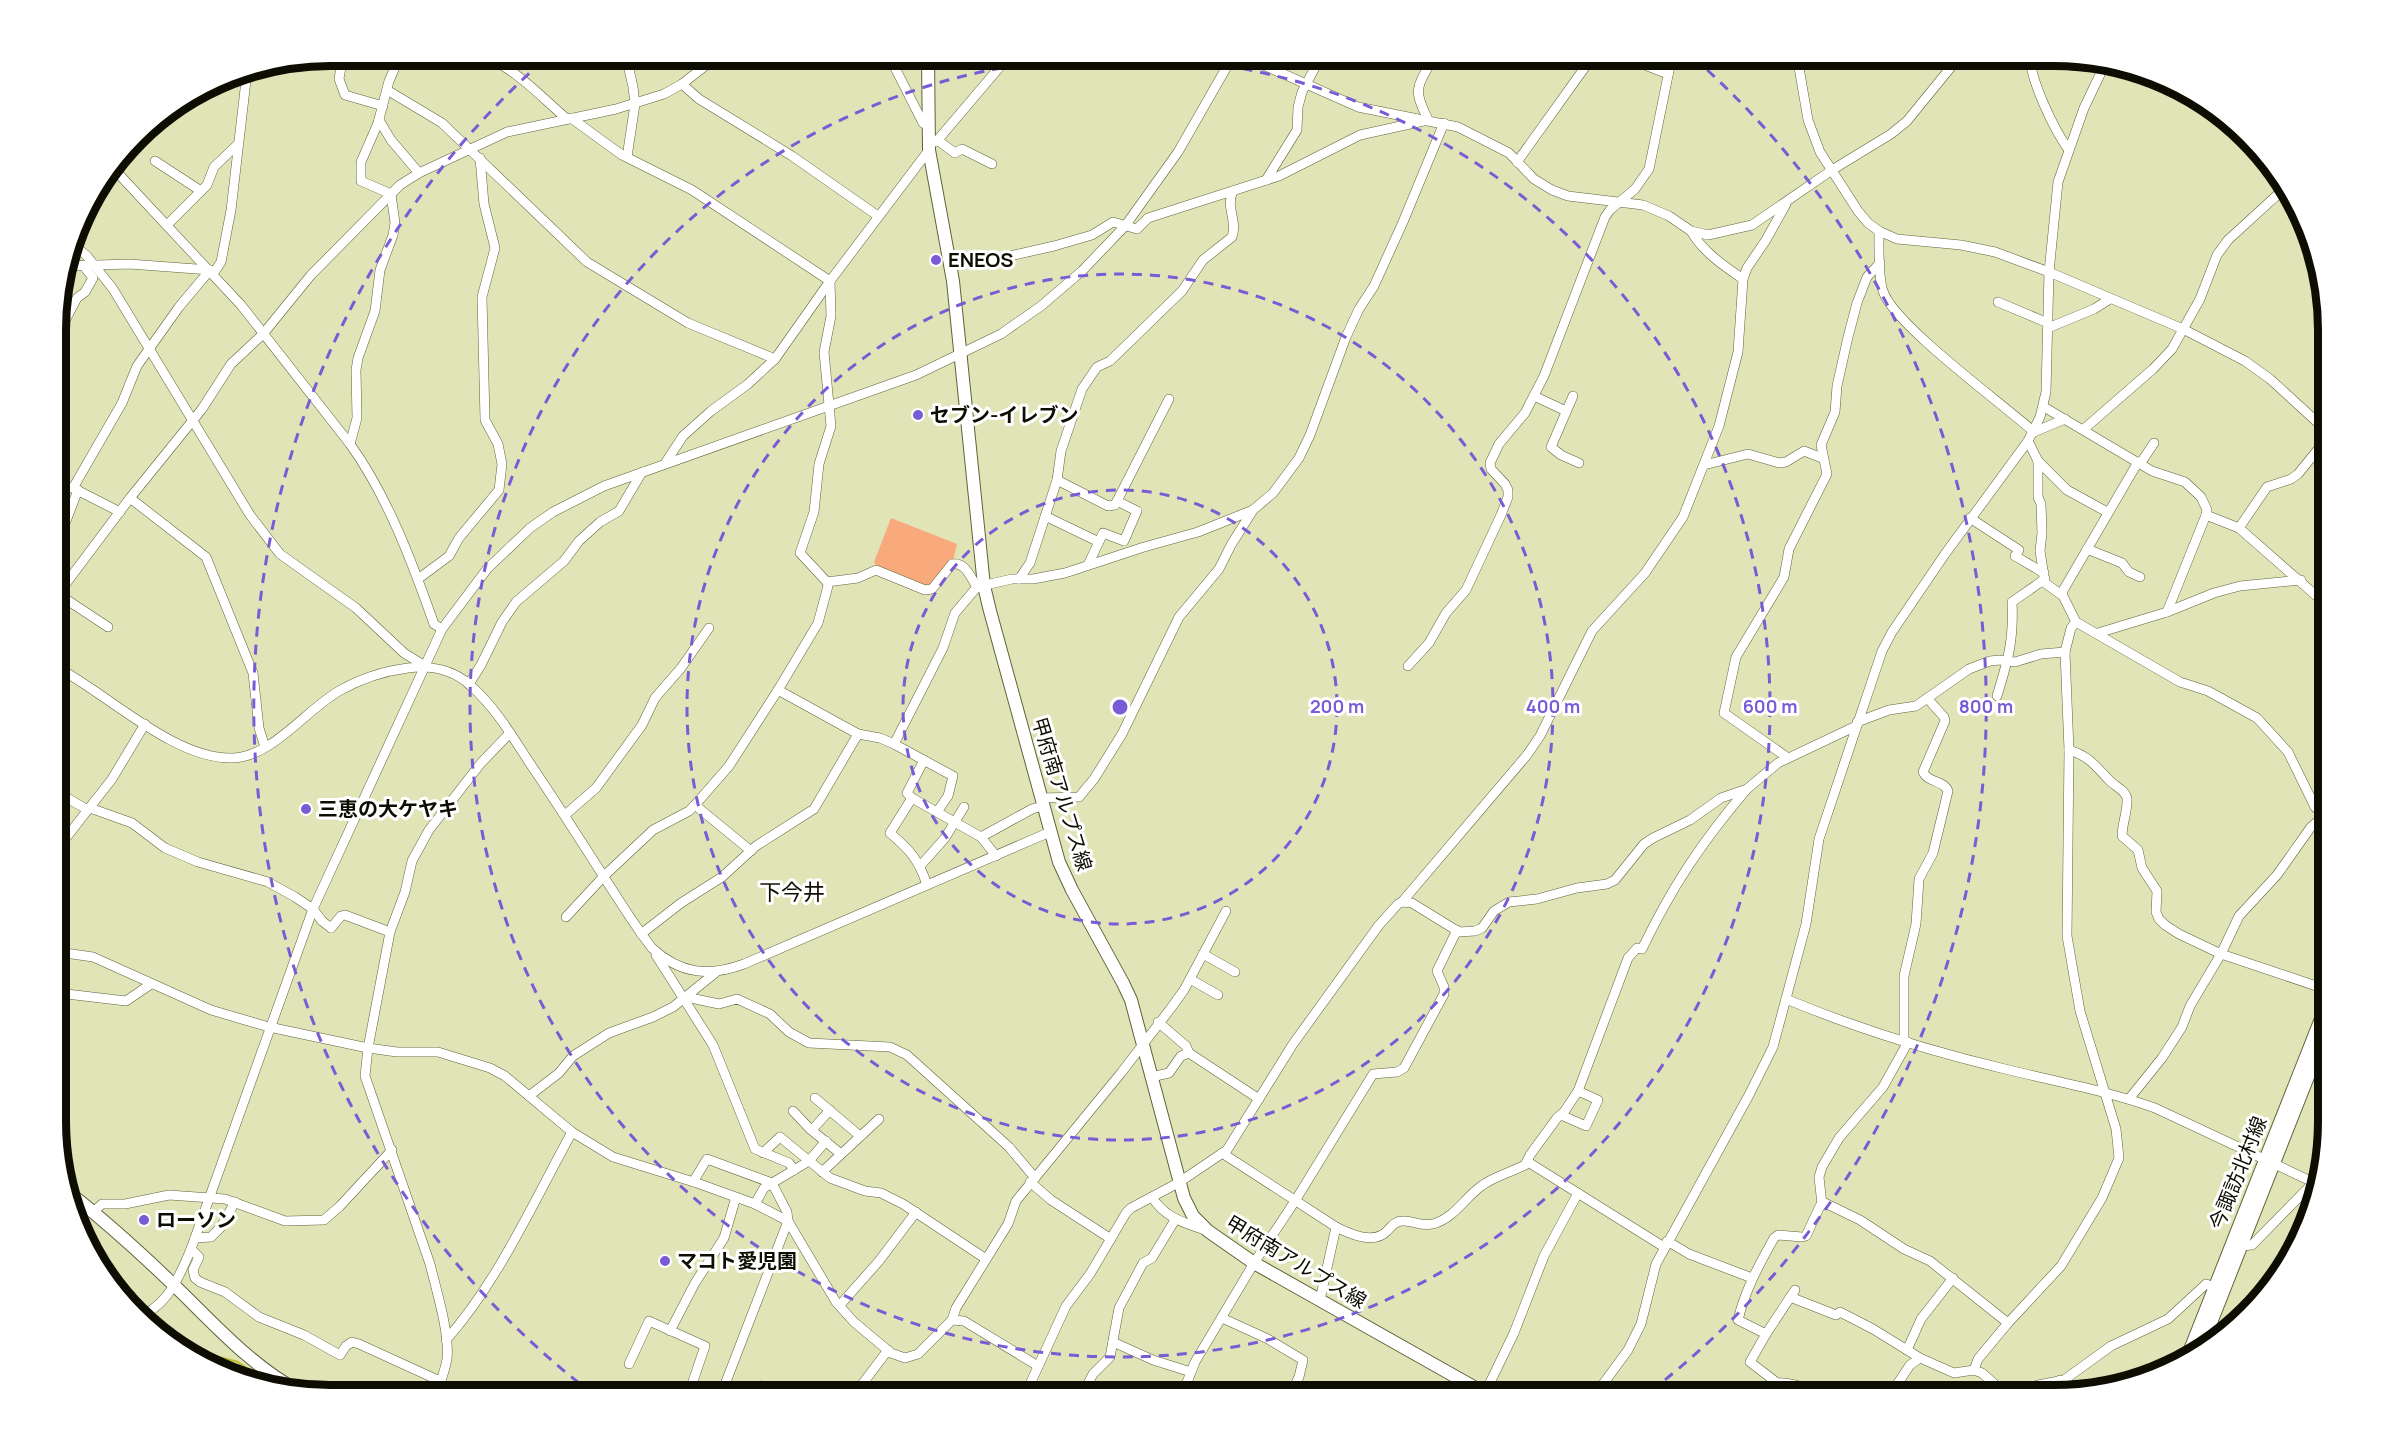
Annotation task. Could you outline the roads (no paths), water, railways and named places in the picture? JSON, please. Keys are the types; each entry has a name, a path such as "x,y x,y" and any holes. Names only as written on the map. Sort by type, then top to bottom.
{"main road":[{"name":"甲府南アルプス線","path":"928,66 927,125 950,266 981,587 1050,832 1068,883 1131,1000 1178,1183 1193,1216 1208,1231 1254,1263 1471,1385"},
{"name":"今諏訪北村線","path":"2205,1338 2241,1246 2318,1029"},
{"name":"今諏訪北村線","path":"2191,1347 2214,1287 2318,1049"},
{"path":"78,1200 175,1286 238,1348 283,1381"}],"street":[{"path":"341,66 339,79 345,95 383,106"},
{"path":"391,194 361,181 361,162 379,120 396,66"},
{"path":"502,66 569,118 627,157 692,190 830,281"},
{"path":"627,157 635,104 628,66"},
{"path":"66,583 130,498 212,396 231,364 263,334 311,274 400,185 419,173 507,132 635,104 682,84 705,66"},
{"path":"894,66 923,123 927,125"},
{"path":"666,462 683,436 711,411 748,384 775,359 931,144 1000,66"},
{"path":"148,1312 162,1302 175,1286 195,1238 313,909 442,629 487,569 530,528 579,498 666,462 916,375 1001,334 1041,306 1082,271 1125,226 1178,152 1227,66"},
{"path":"1268,66 1372,111 1458,127 1509,153 1534,179 1552,190 1568,196 1643,205 1656,210 1690,231 1708,236 1738,230 1764,218 1832,170 1878,144 1907,121 1952,66"},
{"path":"1266,180 1297,130 1298,107 1306,83 1315,66"},
{"path":"1428,120 1418,93 1419,85 1431,66"},
{"path":"1517,162 1586,66"},
{"path":"1648,66 1668,74"},
{"path":"1408,666 1429,643 1446,613 1466,590 1501,515 1508,497 1508,490 1491,469 1490,463 1499,444 1525,413 1556,349 1605,217 1619,201 1635,189 1649,169 1670,66"},
{"path":"1799,66 1808,120 1820,152 1858,211 1879,231 1897,239 1980,248 2049,272 2183,329 2208,340 2262,373 2318,423"},
{"path":"2031,66 2055,131 2068,149"},
{"path":"1602,1385 1628,1350 1641,1324 1656,1264 1764,1068 1773,1047 1806,924 1819,839 1875,668 1892,632 1970,518 2028,441 2044,407 2049,272 2058,182 2084,108 2102,70"},
{"path":"66,521 75,489 122,403 137,366 179,307 221,262 231,210 246,80"},
{"path":"682,84 699,99 792,156 878,216"},
{"path":"387,90 442,123 587,262 688,323 775,359"},
{"path":"379,120 419,173"},
{"path":"950,266 1054,246 1092,235 1113,222 1137,230 1148,218 1266,180 1360,135 1428,120"},
{"path":"981,837 1042,802 1078,797 1094,779 1122,734 1179,617 1219,569 1253,510 1273,493 1299,458 1313,428 1346,337 1374,286 1444,123"},
{"path":"931,144 940,142 955,153 962,149 992,164"},
{"path":"167,225 207,185 214,167 238,144"},
{"path":"418,579 449,556 459,538 499,490 502,480 498,444 485,420 482,297 495,248 484,204 480,158"},
{"path":"155,161 201,191"},
{"path":"118,173 211,272 350,444 364,464 418,579 434,624 442,629"},
{"path":"1020,579 1030,563 1057,480 1064,440 1082,388 1096,368 1110,361 1182,291 1208,255 1232,237 1234,225 1229,199 1233,191"},
{"path":"2084,429 2154,369 2172,349 2200,299 2217,255 2228,240 2280,193"},
{"path":"350,444 357,418 358,358 375,311 380,270 395,223 391,194"},
{"path":"1031,1385 1066,1306 1090,1275 1131,1208 1178,1183 1233,1142 1293,1044 1378,925 1402,902 1527,755 1540,736 1592,631 1645,573 1683,517 1719,426 1738,352 1743,279 1747,268 1789,199"},
{"path":"1690,231 1721,264 1743,279"},
{"path":"1879,231 1882,291 1895,311 1925,341 2034,432"},
{"path":"79,250 113,289 250,515 280,554 356,608 377,630 404,653 424,666"},
{"path":"1788,758 1724,713 1736,657 1784,577 1789,549 1827,474 1821,445 1835,412 1841,365 1857,303 1867,277 1880,263"},
{"path":"74,266 129,264 211,272"},
{"path":"67,317 77,297 85,292 93,278 83,265"},
{"path":"566,917 604,876 653,830 689,811 729,765 778,690 821,616 827,593 827,582 800,553 814,512 819,464 831,426 824,352 831,316 830,281"},
{"path":"1998,302 2048,326 2094,309 2110,299"},
{"path":"1534,396 1566,411"},
{"path":"1573,396 1551,447 1561,455 1579,463"},
{"path":"1057,480 1108,506 1115,505 1169,399"},
{"path":"2044,407 2152,471 2185,482 2201,497 2207,510 2206,515 2167,612"},
{"path":"2034,432 2065,419"},
{"path":"2028,441 2038,461 2067,490 2107,512"},
{"path":"2061,594 2107,512 2154,442"},
{"path":"2239,528 2267,487 2291,479 2298,474 2318,449"},
{"path":"1704,465 1748,454 1779,463 1786,462 1804,451 1822,458"},
{"path":"2038,461 2038,497 2041,504 2042,533 2040,551 2045,583 2061,594 2076,622 2180,681 2208,691 2257,718 2288,752 2318,809"},
{"path":"469,684 502,622 516,602 564,561 579,541 600,522 619,512 642,472"},
{"path":"66,487 75,489 120,512"},
{"path":"130,498 206,556 253,673 259,728 265,747"},
{"path":"1088,565 1103,533 1124,542 1137,511 1117,501"},
{"path":"894,744 939,656 955,613 981,587 1065,573 1198,532 1253,510"},
{"path":"2206,515 2239,528 2318,596"},
{"path":"1045,516 1099,542"},
{"path":"1970,518 2019,550 2015,556 2044,576"},
{"path":"2087,549 2122,563 2129,572 2140,577"},
{"path":"827,582 858,578 876,570 925,590 932,589 952,564 957,563 963,566 981,587"},
{"path":"1997,696 2008,662 2014,631 2012,602 2044,576"},
{"path":"2098,633 2240,586 2301,580"},
{"path":"66,599 108,627"},
{"path":"1974,1370 1978,1359 2008,1323 2061,1266 2102,1198 2118,1158 2116,1129 2080,1011 2067,936 2069,750 2065,652 2071,628 2076,622"},
{"path":"565,815 596,788 642,725 655,698 681,668 709,628"},
{"path":"1221,1153 1336,1227 1372,1238 1380,1237 1394,1224 1401,1221 1422,1226 1433,1224 1456,1211 1479,1188 1508,1171 1525,1166 1530,1155 1578,1091 1628,958 1637,948 1642,949 1660,911 1686,867 1711,831 1747,789 1778,763 1889,710 1916,706 1969,669 1990,661 2015,662 2055,651 2065,652"},
{"path":"66,672 184,747 212,757 235,758 249,755 265,747 338,691 372,676 424,666 440,669 469,684 484,698 510,733 685,998 713,1045 755,1149 789,1163 794,1170"},
{"path":"778,690 858,734 880,738 894,744 954,776 948,796 938,812"},
{"path":"1766,1334 1738,1320 1752,1278 1774,1238 1778,1235 1806,1236 1822,1205 1819,1177 1822,1167 1839,1138 1883,1087 1906,1042 1904,976 1916,924 1919,879 1933,853 1948,791 1945,785 1929,779 1923,772 1945,722 1944,717 1927,698"},
{"path":"66,838 112,779 145,724"},
{"path":"439,1385 447,1358 446,1340 430,1264 365,1076 368,1048 390,932 405,892 412,861 421,843 481,763 510,733"},
{"path":"641,934 681,903 722,877 751,851 814,809 858,734"},
{"path":"2069,750 2082,754 2101,769 2110,782 2125,793 2127,800 2122,836 2138,850 2142,868 2157,891 2156,912 2159,919 2179,934 2221,954 2318,987"},
{"path":"924,760 907,793 981,837 996,856"},
{"path":"1402,902 1412,903 1457,930 1467,932 1482,928 1494,911 1509,902 1537,899 1577,888 1607,884 1615,880 1644,844 1690,820 1721,798 1747,789"},
{"path":"66,797 89,809 132,823 165,848 198,862 268,882 313,909 331,928 341,916 345,915 390,932"},
{"path":"912,798 890,833 921,865 927,885"},
{"path":"695,805 751,851"},
{"path":"921,865 945,838 964,807"},
{"path":"2129,1099 2162,1058 2182,1027 2190,1006 2221,954 2239,916 2277,876 2311,827 2318,822"},
{"path":"652,948 670,963 681,967 715,972 744,964 1050,832"},
{"path":"693,1182 707,1159 772,1183 788,1221 836,1302 854,1322 888,1350 905,1358 912,1358 952,1320 956,1308 1008,1224 1016,1201 1171,1008 1190,979 1226,911"},
{"path":"1186,1385 1195,1362 1254,1263 1373,1074 1396,1072 1404,1068 1444,994 1444,987 1437,971 1457,930"},
{"path":"66,953 93,957 211,1010 269,1027 368,1048 438,1052 490,1068 505,1076 572,1132 613,1157 736,1197 788,1221"},
{"path":"1203,954 1235,972"},
{"path":"529,1096 559,1073 573,1056 609,1033 653,1017 685,998 715,972"},
{"path":"1190,979 1218,995"},
{"path":"66,994 126,1000 151,984"},
{"path":"685,998 719,1004 737,999 770,1014 789,1032 809,1043 890,1047 907,1055 1009,1148 1051,1200 1111,1239"},
{"path":"1786,999 1829,1017 1906,1042 2008,1070 2129,1099 2164,1112 2311,1181"},
{"path":"1158,1022 1186,1046 1189,1053 1259,1099"},
{"path":"1151,1077 1169,1072 1181,1056 1189,1053"},
{"path":"1561,1115 1586,1126 1598,1100 1578,1091"},
{"path":"815,1098 860,1136"},
{"path":"812,1130 830,1110"},
{"path":"793,1111 841,1154"},
{"path":"822,1172 879,1119"},
{"path":"446,1340 468,1315 490,1280 572,1132"},
{"path":"763,1153 780,1137 839,1183 881,1193 916,1212 986,1259"},
{"path":"755,1204 764,1188 809,1161 826,1141"},
{"path":"93,1212 102,1204 125,1204 169,1195 225,1199 285,1221 324,1220 392,1150"},
{"path":"1528,1162 1666,1244 1752,1278"},
{"path":"2241,1246 2252,1245 2309,1188"},
{"path":"1491,1385 1544,1256 1578,1193"},
{"path":"670,1331 695,1283 724,1238 736,1197"},
{"path":"1152,1197 1156,1204 1175,1220 1208,1231"},
{"path":"195,1238 211,1237 221,1227 235,1202"},
{"path":"1822,1205 1831,1206 1860,1220 1904,1249 1930,1261 2008,1323"},
{"path":"840,1305 879,1261 916,1212"},
{"path":"1088,1385 1094,1374 1110,1358 1119,1308 1143,1263 1152,1258 1175,1220"},
{"path":"725,1385 788,1221"},
{"path":"1320,1300 1336,1227"},
{"path":"190,1249 199,1257 194,1270 195,1278 225,1292 259,1317 304,1335 340,1355 352,1342 440,1381"},
{"path":"1907,1350 1921,1319 1953,1278"},
{"path":"2038,1385 2060,1380 2076,1372 2111,1346 2168,1319 2206,1284 2214,1287"},
{"path":"1793,1385 1776,1382 1750,1362 1792,1293 1836,1316 1840,1312 1920,1358 1954,1373 1974,1370 1982,1373 1996,1385"},
{"path":"1222,1318 1268,1339 1303,1360 1295,1385"},
{"path":"952,1320 964,1321 1038,1366"},
{"path":"629,1364 649,1321 705,1346 692,1385"},
{"path":"1113,1342 1153,1360 1191,1372"},
{"path":"862,1385 888,1350"},
{"path":"1897,1385 1910,1365 1920,1358"},
{"path":"2060,1380 2069,1384"},
{"path":"1770,1385 1776,1382"}],"waterway":[{"path":"202,1352 238,1362 255,1374"}],"place":[{"name":"ENEOS","path":"936,260"},
{"name":"セブン-イレブン","path":"918,415"},
{"name":"三恵の大ケヤキ","path":"306,809"},
{"name":"ローソン","path":"144,1220"},
{"name":"マコト愛児園","path":"665,1261"}],"district":[{"name":"下今井","path":"792,892"}]}
